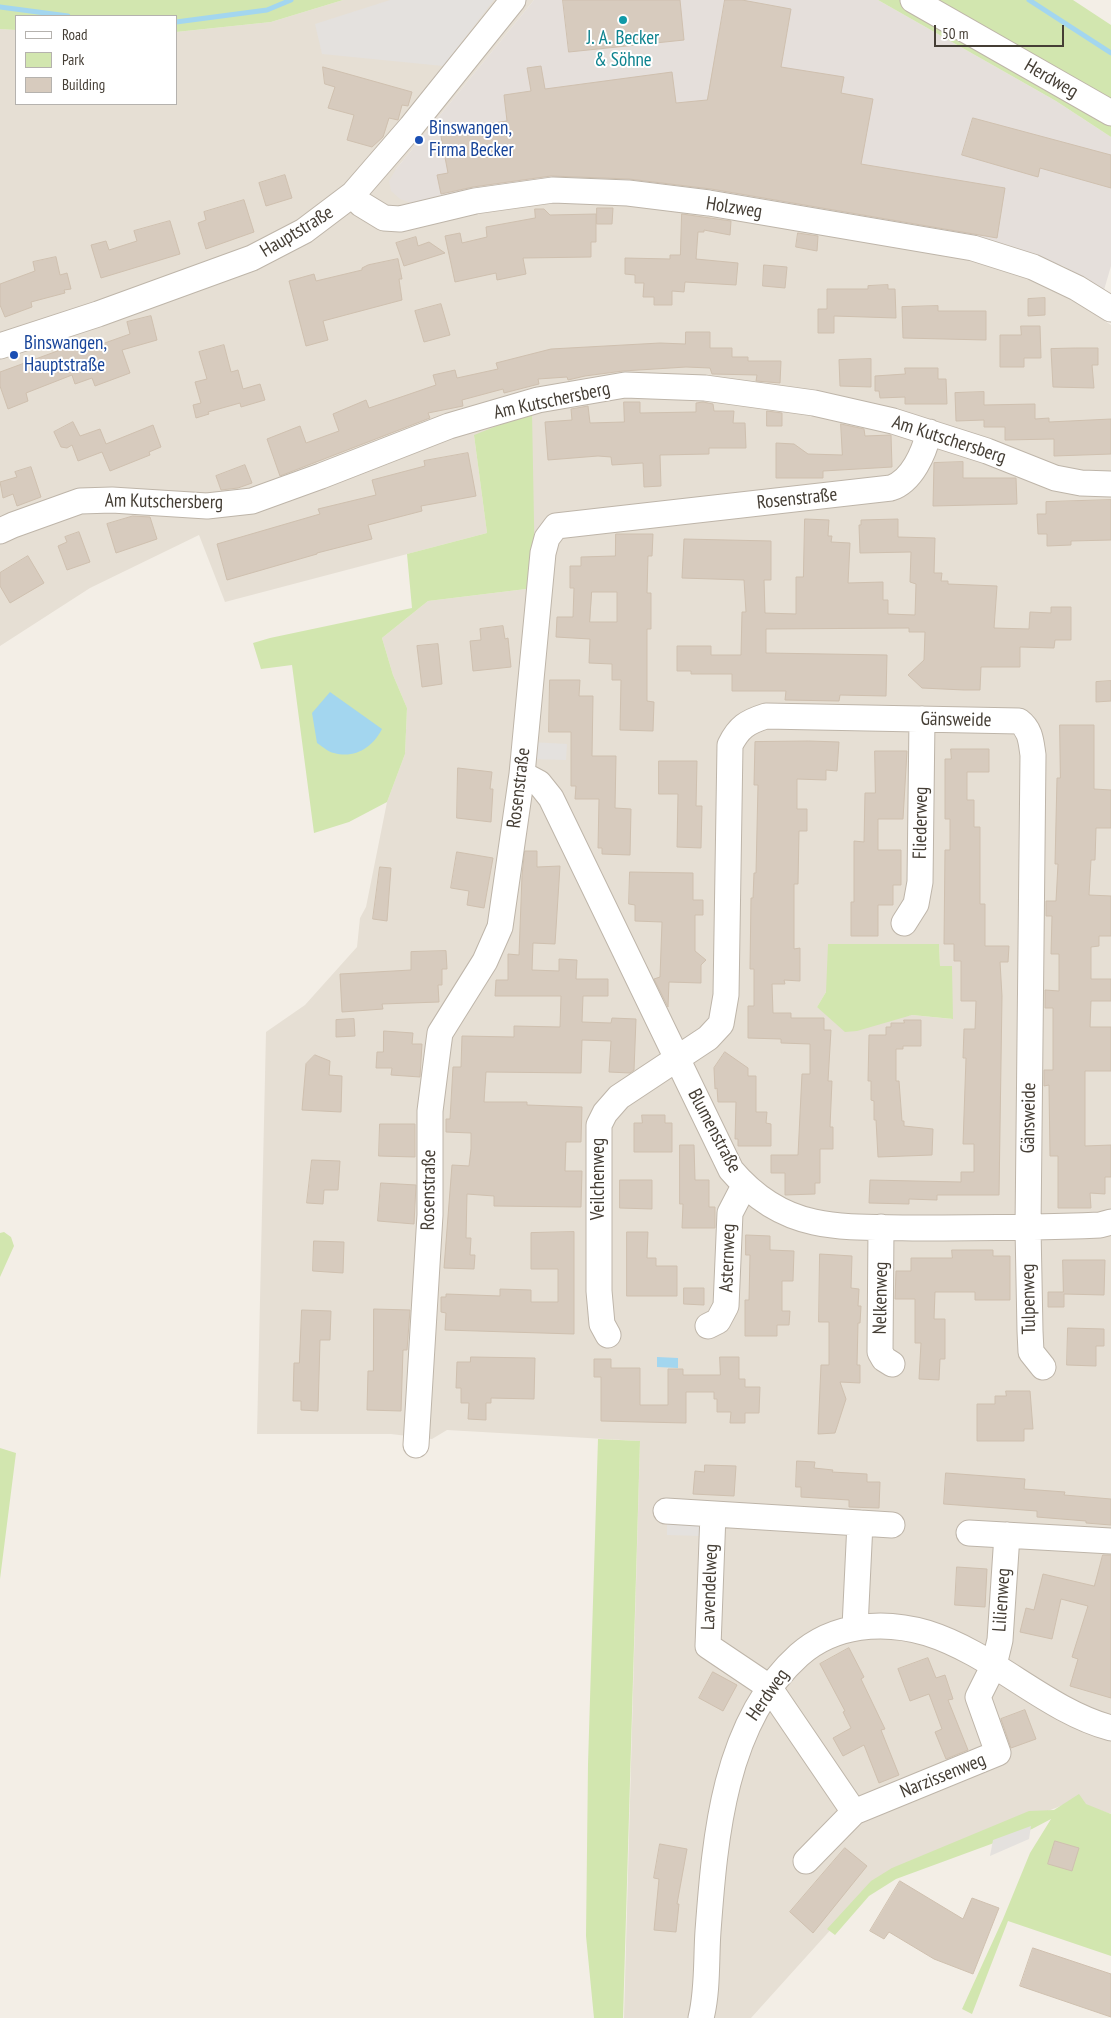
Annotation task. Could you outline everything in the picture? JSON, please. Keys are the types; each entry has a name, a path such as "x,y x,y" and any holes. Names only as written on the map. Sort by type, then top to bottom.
{"street":[{"name":"Hauptstraße","path":"0,346 98,314 252,258 304,231 353,194 411,127 513,0"},
{"name":"Herdweg","path":"913,0 1111,113"},
{"name":"Holzweg","path":"353,194 361,204 384,218 400,219 476,201 553,190 628,193 709,203 973,248 1033,267 1077,288 1111,309"},
{"name":"Am Kutschersberg","path":"0,531 80,501 112,500 207,506 252,500 321,476 449,426 538,400 625,385 704,388 814,403 930,432 987,451 1055,478 1081,483 1111,484"},
{"name":"Rosenstraße","path":"416,1445 430,1215 430,1111 440,1033 485,961 500,927 522,774 537,598 543,553 551,530 556,526 891,488 901,485 910,476 930,432"},
{"name":"Gänsweide","path":"678,1060 708,1038 721,1024 725,1009 730,745 743,724 766,716 1019,721 1026,726 1031,738 1033,755 1028,1228"},
{"name":"Fliederweg","path":"904,923 916,904 920,882 922,719"},
{"name":"Blumenstraße","path":"522,774 540,783 551,798 732,1170 744,1186 756,1196 780,1210 813,1222 848,1227 1028,1228 1100,1226 1111,1222"},
{"name":"Veilchenweg","path":"608,1334 602,1324 599,1291 599,1125 605,1113 619,1097 678,1060"},
{"name":"Asternweg","path":"708,1326 718,1322 726,1306 730,1213 744,1186"},
{"name":"Nelkenweg","path":"881,1227 880,1352 884,1359 892,1364"},
{"name":"Tulpenweg","path":"1028,1228 1031,1352 1043,1367"},
{"path":"666,1511 892,1525"},
{"name":"Lavendelweg","path":"713,1514 708,1646 769,1687"},
{"path":"855,1627 860,1523"},
{"path":"969,1533 1111,1541"},
{"name":"Lilienweg","path":"994,1665 1000,1640 1007,1535"},
{"name":"Herdweg","path":"701,2018 710,1908 726,1794 738,1747 748,1723 769,1687 780,1672 812,1644 836,1632 855,1627 879,1626 926,1633 965,1648 1094,1724 1111,1728"},
{"name":"Narzissenweg","path":"806,1861 854,1812 998,1754 978,1697 994,1665"},
{"path":"769,1687 854,1812"}],"shaded area":[{"path":"343,0 534,0 396,169 471,195 733,201 1036,276 1111,325 1111,1814 1073,1801 889,1874 852,1906 751,2018 624,2018 640,1441 447,1430 432,1439 391,1434 257,1434 266,1032 305,1005 357,947 360,918 366,907 387,802 405,754 407,708 393,675 382,638 428,601 526,589 474,435 487,533 225,602 199,535 90,588 0,646 0,29 15,30 15,105 178,105 178,32 271,22","holes":["939,944 940,966 951,966 952,1019 912,1015 899,1017 817,1007 826,992"]},
{"path":"390,0 494,0 443,66 322,54 315,24"},
{"path":"534,0 878,0 1056,101 1111,137 1111,266 1104,290 1063,266 1001,247 633,187 418,205 400,199 391,191 389,181 396,169"},
{"path":"531,742 567,744 566,760 530,759"},
{"path":"667,1521 701,1522 700,1536 667,1535"},
{"path":"1031,1826 1029,1839 990,1856 993,1840"}],"green space":[{"path":"0,0 343,0 271,22 178,32 178,15 15,15 15,30 0,29"},
{"path":"878,0 1073,0 1111,25 1111,137 1056,101"},
{"path":"532,412 535,576 526,589 428,601 382,638 393,675 407,708 405,754 387,802 349,822 314,833 292,665 261,669 253,643 412,608 407,554 487,533 474,435"},
{"path":"828,944 939,944 940,966 952,966 953,1019 912,1015 857,1031 845,1032 817,1007 826,992"},
{"path":"4,1232 11,1237 14,1246 0,1277 0,1233"},
{"path":"598,1439 640,1441 623,2018 594,2018 586,1936 588,1764"},
{"path":"0,1448 16,1453 0,1579"},
{"path":"1079,1794 1086,1804 1111,1814 1111,1956 1008,1921 972,2014 962,2009 1003,1919 1030,1853 1051,1819 1032,1829 896,1879 869,1896 835,1935 827,1929 871,1881 892,1868 1029,1811 1054,1810"}],"water":[{"path":"330,692 382,729 374,741 356,753 334,753 317,743 312,713"},
{"path":"657,1357 678,1358 678,1368 657,1367"}],"building":[{"name":"J. A. Becker & Söhne","path":"563,0 680,0 684,40 569,52"},
{"path":"725,0 742,0 791,9 781,67 844,77 841,93 873,99 861,164 1005,188 997,238 711,189 629,179 551,176 473,187 441,194 437,175 448,173 440,131 507,121 504,95 531,91 527,68 541,66 545,89 672,72 676,103 707,100"},
{"path":"323,67 412,92 408,106 402,105 398,120 389,118 383,137 372,147 347,140 354,115 328,108 335,87 325,84"},
{"path":"973,118 1111,155 1111,188 1040,168 1038,177 962,155"},
{"path":"285,175 292,198 266,206 259,183"},
{"path":"244,200 254,232 206,249 198,223 206,220 204,212"},
{"path":"597,208 613,208 612,224 597,224"},
{"path":"535,209 544,209 550,215 596,214 596,242 591,242 591,257 523,258 526,274 497,280 496,273 455,282 445,236 460,233 462,243 487,237 486,227 535,218"},
{"path":"682,214 731,221 730,235 704,230 704,232 698,232 696,259 738,263 736,285 685,282 684,292 672,291 672,305 654,305 654,297 643,297 644,283 635,283 635,275 625,274 625,258 670,259 670,255 680,255"},
{"path":"170,221 180,254 101,278 91,245 106,241 109,250 137,241 134,231"},
{"path":"798,233 818,236 817,251 796,247"},
{"path":"416,237 418,246 429,242 445,253 404,266 396,243"},
{"path":"56,257 60,275 67,273 71,289 64,290 65,293 31,302 32,307 5,317 0,305 0,284 35,271 33,262"},
{"path":"398,259 402,279 399,279 402,300 323,321 328,340 306,346 289,281 314,274 316,281 362,270 362,268 368,265"},
{"path":"764,265 787,267 785,288 763,286"},
{"path":"888,285 888,289 895,289 896,318 834,316 834,333 818,333 818,309 827,309 827,289 868,289 868,286"},
{"path":"1045,298 1045,315 1028,316 1028,299"},
{"path":"441,304 450,335 424,342 415,311"},
{"path":"938,306 938,311 986,311 986,340 903,338 902,307"},
{"path":"151,316 157,340 122,350 130,373 95,386 92,378 75,384 72,375 26,393 28,401 8,409 0,386 0,372 82,342 85,350 130,334 127,322"},
{"path":"1021,326 1040,326 1041,358 1024,358 1024,367 1000,367 1000,335 1021,335"},
{"path":"686,332 710,332 710,348 732,348 732,357 748,357 748,361 781,361 780,383 756,381 757,375 712,374 710,368 686,367 623,371 568,380 567,377 538,379 539,384 504,393 503,389 462,400 463,406 428,413 430,418 280,476 267,439 300,426 306,443 339,431 333,414 366,400 369,408 436,385 433,375 455,370 457,378 498,369 496,363 551,349 660,343 685,344"},
{"path":"224,345 231,372 238,370 243,389 260,384 265,400 241,407 240,403 208,412 209,414 196,418 193,405 201,403 195,382 207,379 199,352"},
{"path":"1098,348 1098,365 1092,365 1094,388 1053,387 1051,349"},
{"path":"871,359 871,387 840,386 839,360"},
{"path":"905,368 938,368 938,379 946,379 947,404 905,404 905,397 880,398 879,391 875,391 875,376 905,374"},
{"path":"984,392 984,405 1035,404 1035,419 1049,418 1049,422 1111,419 1111,454 1054,456 1054,439 1005,440 1005,427 984,427 984,420 956,421 955,393"},
{"path":"624,402 640,402 640,413 696,412 696,403 703,402 713,404 714,411 734,411 733,423 745,423 746,448 709,448 709,454 660,455 661,486 644,487 643,463 612,465 611,457 598,456 548,460 545,422 572,420 571,409 588,406 590,423 624,422"},
{"path":"767,411 782,413 782,426 767,426"},
{"path":"73,422 80,436 100,429 106,444 153,425 161,447 149,452 150,455 110,471 102,452 78,461 72,445 67,448 61,447 54,432"},
{"path":"841,424 864,429 865,436 891,435 892,467 823,471 823,478 776,478 776,443 794,444 808,454 842,455"},
{"path":"468,453 476,496 421,506 422,511 368,525 372,539 227,580 217,544 320,514 318,509 376,495 372,480 425,466 424,461"},
{"path":"963,462 963,478 1016,478 1017,504 933,506 934,463"},
{"path":"245,465 252,483 238,488 221,490 216,476"},
{"path":"31,467 41,497 17,506 13,494 3,498 0,482 17,477 15,472"},
{"path":"1111,500 1111,540 1071,541 1071,545 1047,546 1047,534 1038,534 1037,514 1046,514 1046,502"},
{"path":"133,516 150,517 157,539 116,553 107,524"},
{"path":"805,519 829,520 828,536 832,536 831,542 850,543 848,583 883,582 883,600 888,600 888,614 915,615 916,584 910,582 911,552 860,553 859,525 861,525 861,520 898,519 898,537 935,538 934,573 942,573 941,581 948,581 948,584 997,586 994,628 1029,629 1030,612 1051,613 1051,607 1071,607 1071,640 1055,640 1054,648 1020,647 1020,667 981,667 980,690 922,688 908,675 924,660 925,632 909,632 909,628 766,629 766,653 887,655 886,696 840,695 839,701 785,700 786,691 732,691 732,674 691,674 691,671 677,671 677,646 711,646 711,655 741,655 742,612 746,612 744,580 682,578 684,539 771,541 771,580 764,580 765,613 796,614 796,577 803,577"},
{"path":"79,532 90,562 67,570 58,546 67,542 65,537"},
{"path":"616,534 653,534 652,556 648,556 647,593 651,593 651,629 647,629 647,701 654,702 653,731 620,730 621,680 612,680 612,664 589,663 590,639 556,637 557,617 573,617 574,588 570,588 570,566 581,566 581,557 615,556","holes":["592,592 617,592 617,622 590,622"]},
{"path":"28,556 44,583 10,603 0,586 0,573"},
{"path":"503,626 505,639 508,638 511,667 473,671 470,641 481,640 480,629"},
{"path":"438,644 442,684 422,687 417,646"},
{"path":"550,680 580,680 579,696 593,696 592,756 616,756 615,808 631,809 630,855 602,854 602,848 598,848 599,799 575,799 576,786 571,786 571,732 549,732"},
{"path":"1111,681 1111,701 1096,702 1096,682"},
{"path":"1060,725 1094,725 1094,789 1111,790 1111,828 1096,828 1095,860 1091,860 1089,895 1111,896 1111,936 1099,936 1099,946 1091,947 1091,979 1111,979 1111,1001 1091,1001 1090,1027 1111,1027 1111,1071 1085,1071 1085,1146 1111,1145 1111,1177 1105,1177 1105,1194 1090,1193 1091,1208 1058,1208 1058,1156 1050,1156 1049,1085 1044,1086 1044,1070 1053,1070 1053,1008 1045,1008 1045,990 1059,991 1059,954 1051,954 1052,916 1046,916 1046,901 1056,901 1058,864 1055,864 1057,778 1060,778"},
{"path":"755,742 839,742 837,771 826,770 826,780 797,779 797,809 807,809 807,831 799,831 798,884 794,884 794,949 800,948 800,981 784,980 785,984 772,984 773,1013 791,1013 791,1018 824,1018 824,1030 831,1030 828,1081 832,1081 830,1127 833,1127 833,1149 820,1149 820,1183 815,1183 815,1194 785,1195 785,1173 771,1173 771,1155 798,1155 802,1074 810,1074 810,1044 781,1043 781,1039 748,1038 748,1006 754,1006 754,969 750,969 751,898 753,898 754,873 756,873 758,785 754,785"},
{"path":"951,749 989,749 989,772 967,772 967,800 974,800 974,827 980,827 980,904 985,904 985,946 1009,946 1008,962 1000,962 1002,996 999,1195 937,1195 937,1200 909,1199 909,1204 869,1203 870,1180 961,1182 961,1172 974,1172 974,1144 963,1144 966,1058 963,1058 964,1029 975,1029 976,1001 961,1001 961,961 954,961 954,944 944,944 945,850 950,850 950,819 945,819 945,759 951,759"},
{"path":"875,751 907,751 903,819 878,819 878,850 901,850 901,885 893,885 893,905 878,905 878,936 851,936 851,902 854,902 854,841 864,842 865,793 875,793"},
{"path":"659,761 697,761 696,806 702,806 701,848 677,847 678,794 659,794"},
{"path":"458,768 492,772 490,789 493,789 491,822 457,818"},
{"path":"525,851 537,851 537,867 560,866 555,944 533,943 532,970 559,971 559,959 577,960 576,979 608,979 608,996 583,996 582,1022 611,1023 612,1018 636,1019 634,1070 630,1073 609,1072 611,1041 582,1040 581,1073 486,1072 484,1102 527,1102 527,1105 582,1107 581,1142 566,1142 565,1171 582,1171 581,1207 494,1206 494,1196 467,1194 466,1238 471,1238 470,1255 475,1255 474,1269 444,1268 452,1165 469,1166 471,1149 471,1133 446,1132 446,1119 450,1119 453,1067 461,1067 462,1036 514,1037 514,1026 560,1027 561,996 495,996 496,980 508,980 508,954 519,955 522,876"},
{"path":"457,852 493,858 484,908 467,905 469,891 451,888"},
{"path":"380,867 391,868 387,921 373,919"},
{"path":"630,872 693,873 693,900 703,900 703,915 695,915 695,951 706,960 701,965 701,983 669,982 668,1007 654,979 660,977 662,922 635,921 635,905 629,904"},
{"path":"446,951 447,969 442,969 442,985 438,985 439,1002 382,1004 383,1009 342,1012 340,974 411,970 411,952"},
{"path":"354,1019 355,1036 336,1037 336,1020"},
{"path":"904,1020 921,1020 921,1046 903,1046 903,1049 896,1049 896,1081 899,1081 902,1121 904,1121 904,1126 933,1129 932,1155 878,1157 874,1101 871,1100 871,1081 868,1081 869,1035 886,1035 886,1027 891,1027 891,1023 904,1023"},
{"path":"384,1031 413,1033 412,1044 422,1044 420,1077 391,1075 392,1068 376,1068 377,1052 383,1052"},
{"path":"725,1052 748,1068 748,1076 756,1076 756,1112 767,1112 766,1123 771,1124 771,1146 738,1146 738,1139 735,1139 736,1102 718,1102 717,1088 715,1089 714,1068"},
{"path":"315,1055 330,1061 329,1075 342,1076 341,1112 302,1110 306,1064"},
{"path":"642,1115 665,1115 665,1123 672,1123 672,1152 634,1152 634,1123 642,1123"},
{"path":"380,1124 415,1124 415,1157 379,1156"},
{"path":"680,1145 694,1145 695,1180 709,1180 709,1207 715,1207 715,1228 682,1228 683,1204 680,1204"},
{"path":"312,1160 340,1161 338,1190 324,1190 323,1204 307,1203"},
{"path":"620,1180 652,1180 652,1209 620,1208"},
{"path":"381,1183 416,1185 414,1224 378,1221"},
{"path":"574,1232 574,1334 445,1330 446,1313 441,1312 441,1297 446,1297 446,1294 500,1296 500,1289 531,1290 531,1302 558,1302 558,1269 531,1269 531,1233"},
{"path":"627,1232 648,1232 647,1258 656,1258 656,1266 677,1266 677,1296 627,1296"},
{"path":"746,1235 770,1236 770,1250 794,1251 793,1281 782,1281 782,1311 790,1311 789,1325 777,1325 777,1336 745,1336 745,1300 749,1300 750,1255 746,1255"},
{"path":"314,1241 344,1242 343,1273 313,1271"},
{"path":"952,1250 993,1250 993,1256 1010,1256 1010,1300 975,1300 975,1292 935,1292 934,1319 945,1319 945,1359 940,1359 939,1380 919,1379 921,1343 915,1343 915,1299 895,1299 896,1271 911,1271 911,1258 952,1258"},
{"path":"820,1254 852,1256 851,1288 859,1289 858,1306 861,1306 860,1323 858,1323 857,1365 860,1365 860,1383 840,1382 846,1399 835,1433 818,1434 821,1365 829,1365 829,1322 819,1322"},
{"path":"1063,1260 1105,1260 1104,1295 1064,1294 1064,1307 1048,1307 1048,1292 1063,1292"},
{"path":"684,1288 704,1288 704,1305 684,1304"},
{"path":"374,1309 410,1310 407,1350 403,1350 401,1411 367,1410 368,1371 373,1371"},
{"path":"302,1310 331,1311 330,1340 320,1340 318,1411 301,1410 301,1401 293,1401 294,1363 299,1363"},
{"path":"1068,1328 1104,1329 1104,1346 1096,1346 1096,1366 1067,1365"},
{"path":"471,1357 535,1358 534,1399 491,1398 491,1403 486,1403 486,1420 468,1419 469,1403 461,1403 461,1388 456,1388 457,1362 470,1362"},
{"path":"720,1357 739,1357 739,1379 745,1379 745,1387 760,1387 759,1413 745,1413 745,1423 730,1423 731,1412 717,1412 717,1399 714,1399 714,1392 686,1392 686,1423 601,1421 601,1377 594,1377 594,1359 611,1359 611,1368 640,1368 640,1405 668,1405 668,1369 683,1369 683,1375 720,1375"},
{"path":"1006,1391 1030,1391 1033,1429 1024,1429 1024,1441 977,1441 977,1404 995,1404 995,1396 1006,1396"},
{"path":"797,1461 815,1462 814,1468 833,1470 832,1472 867,1474 867,1482 880,1482 879,1508 849,1507 849,1500 801,1497 801,1487 796,1487"},
{"path":"705,1465 736,1466 734,1496 693,1494 695,1471 704,1472"},
{"path":"946,1473 1025,1479 1024,1489 1065,1492 1064,1495 1111,1499 1111,1525 1037,1517 1037,1511 944,1504"},
{"path":"1103,1555 1111,1555 1111,1698 1070,1686 1078,1659 1072,1657 1088,1606 1061,1599 1052,1639 1020,1632 1026,1608 1034,1610 1043,1574 1094,1586"},
{"path":"957,1567 987,1569 985,1607 955,1605"},
{"path":"849,1648 864,1677 861,1679 885,1729 881,1730 899,1775 879,1783 864,1745 843,1756 833,1738 851,1728 843,1712 845,1711 820,1664"},
{"path":"928,1658 936,1678 945,1675 953,1699 948,1700 968,1750 946,1759 935,1732 942,1729 929,1694 910,1701 898,1669"},
{"path":"713,1672 737,1685 723,1711 699,1698"},
{"path":"1025,1710 1036,1739 1011,1748 1001,1719"},
{"path":"1055,1841 1079,1848 1072,1871 1048,1864"},
{"path":"660,1844 687,1849 677,1904 679,1904 676,1932 654,1930 659,1879 654,1878"},
{"path":"845,1848 867,1866 813,1933 790,1912"},
{"path":"900,1881 963,1919 972,1898 999,1908 973,1974 934,1959 889,1932 884,1939 870,1931"},
{"path":"1033,1948 1111,1974 1111,2017 1020,1986"}],"waterway":[{"path":"178,22 267,10 291,0"},
{"path":"1029,0 1111,53"},
{"path":"0,7 60,15"}],"place":[{"name":"J. A. Becker & Söhne","path":"623,20"},
{"name":"Binswangen, Firma Becker","path":"419,140"},
{"name":"Binswangen, Hauptstraße","path":"14,355"}]}
